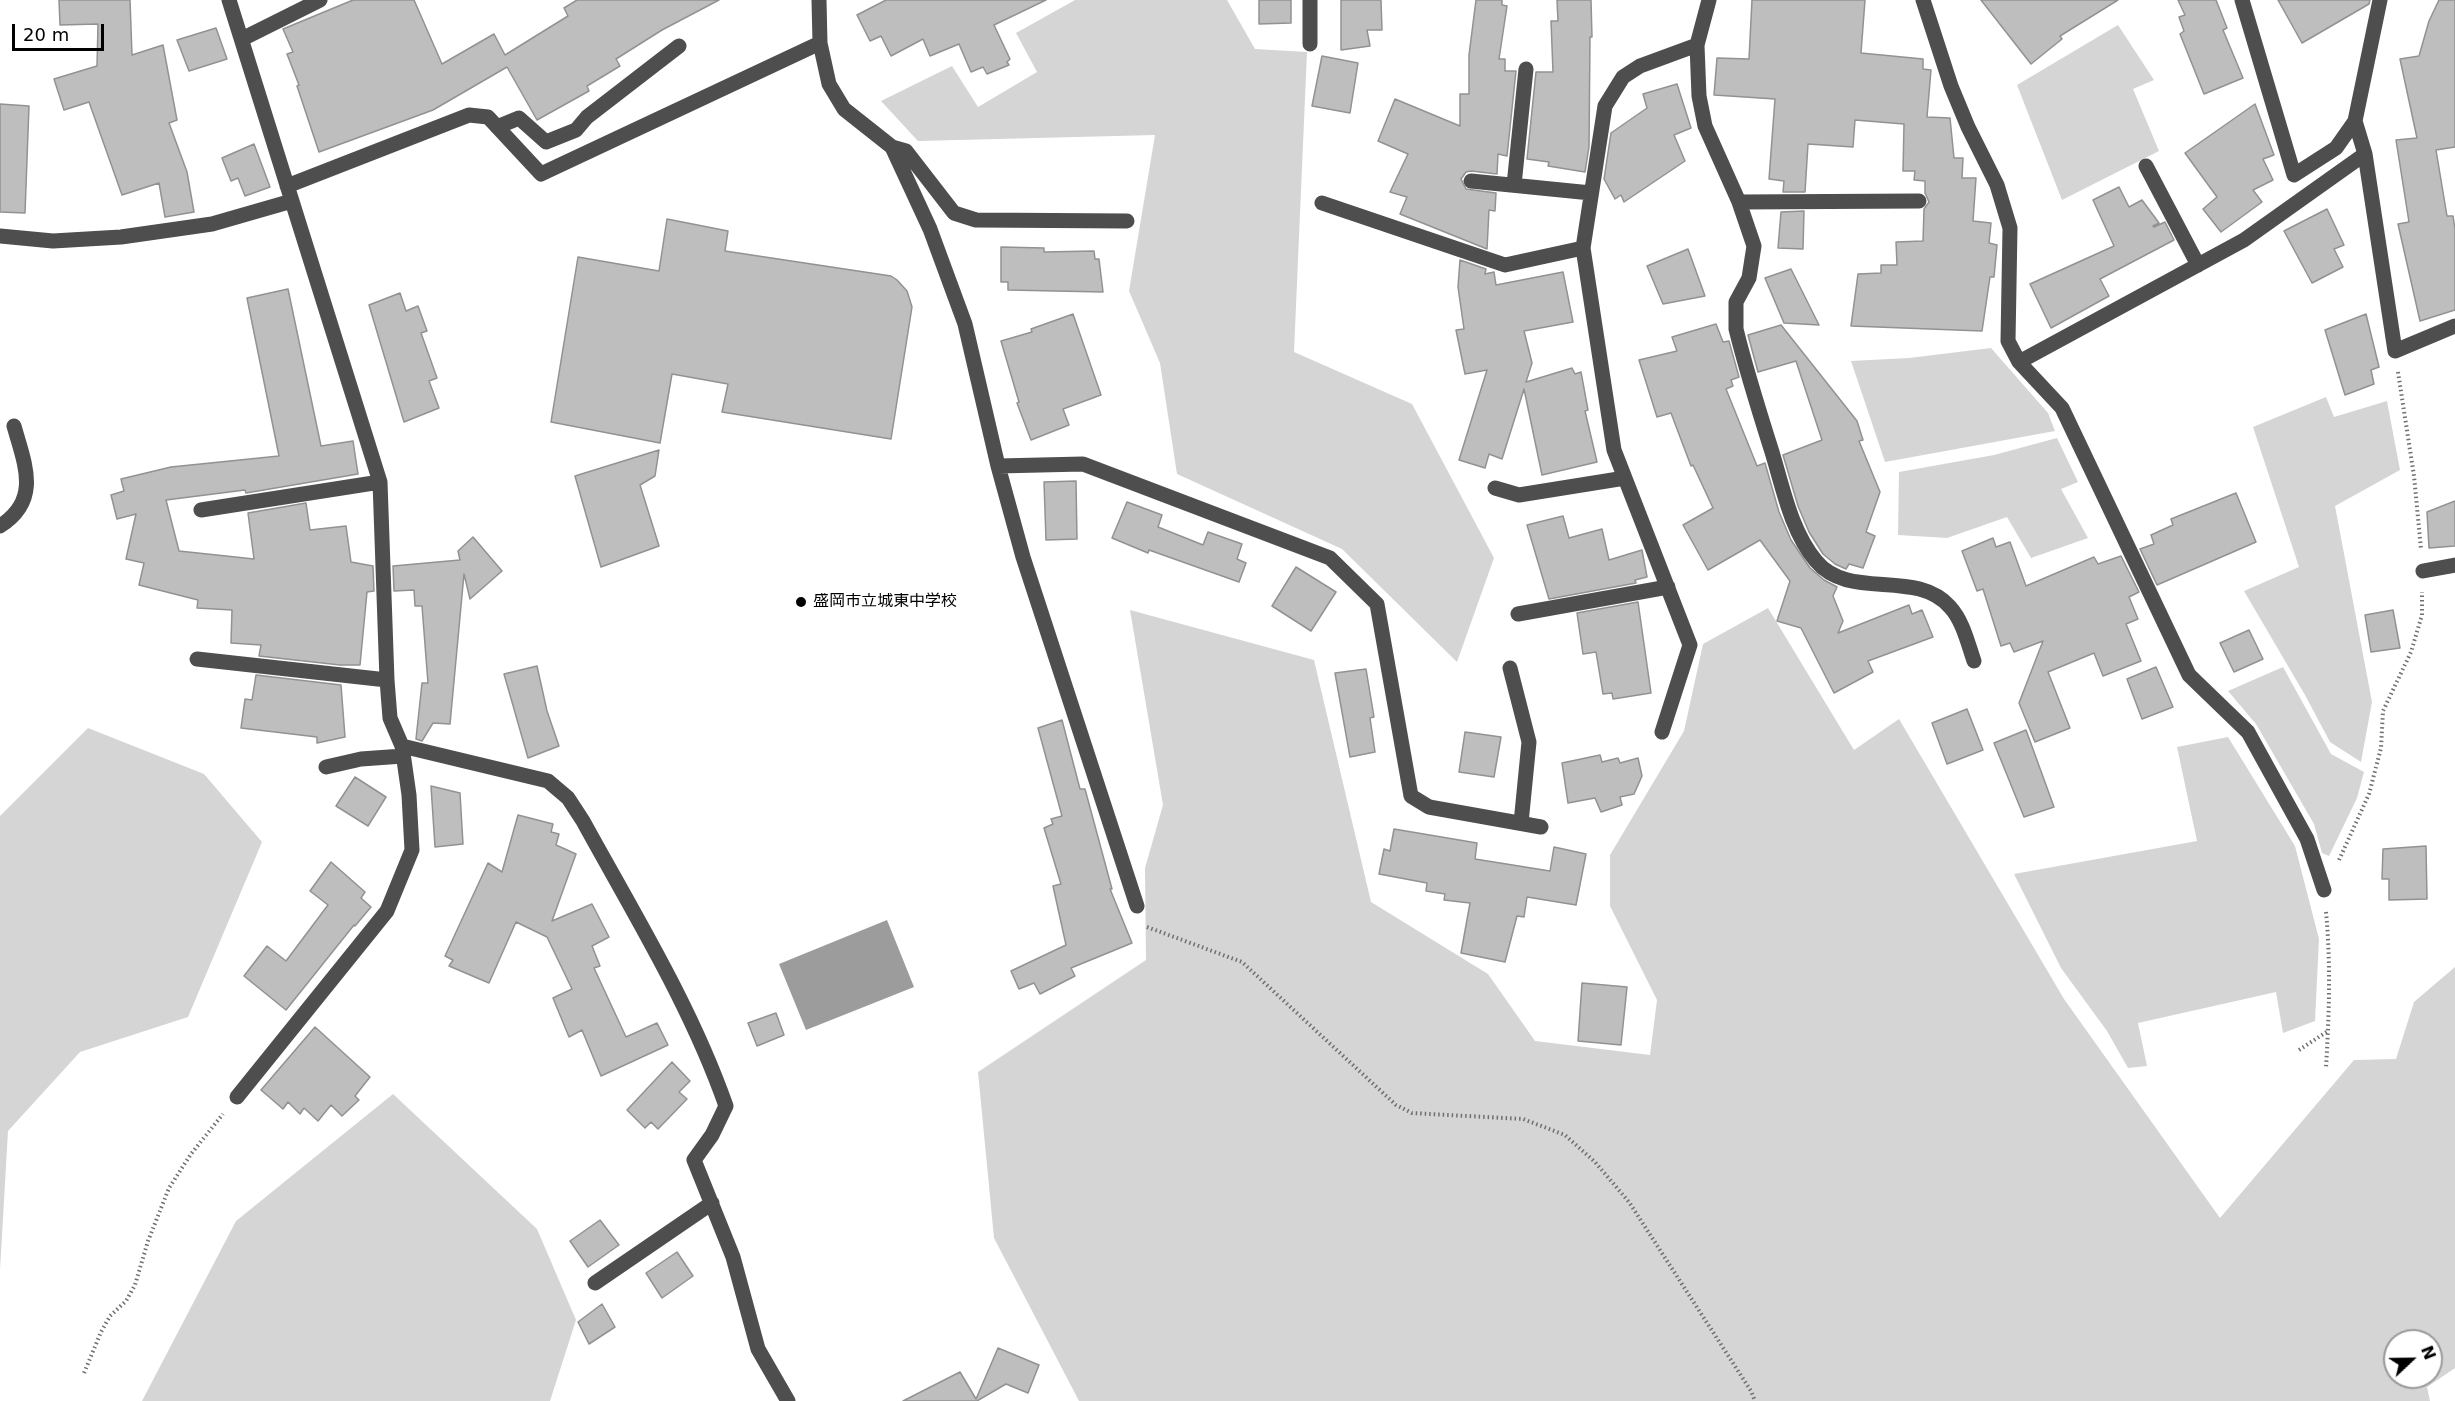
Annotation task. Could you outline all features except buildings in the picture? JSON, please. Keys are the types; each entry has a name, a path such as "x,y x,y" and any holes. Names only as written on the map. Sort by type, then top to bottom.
{"street":[{"path":"229,0 380,482 390,718 403,751 409,795 412,850 387,911 237,1097"},
{"path":"242,39 320,0"},
{"path":"819,0 820,43 829,84 844,109 892,147 906,151 954,213 976,220 1127,221"},
{"path":"1310,0 1310,44"},
{"path":"1709,0 1697,45 1699,96 1706,126 1754,246 1749,278 1736,302 1736,329 1794,522 1817,562 1836,576 1871,584 1911,586 1938,595 1952,609 1974,661"},
{"path":"1923,0 1951,86 2004,206 2011,244 2008,341 2019,362 2062,408 2189,675 2248,732 2307,839 2324,890"},
{"path":"2242,0 2294,175 2336,148 2355,121 2380,0"},
{"path":"0,236 53,241 121,237 212,224 290,194 469,115 488,117 541,174 820,43"},
{"path":"1662,732 1690,645 1614,450 1583,248 1605,106 1623,76 1640,66 1697,45"},
{"path":"497,127 519,118 546,142 576,130 587,117 679,46"},
{"path":"1514,185 1526,69"},
{"path":"2355,121 2365,154 2395,351 2455,326"},
{"path":"892,147 930,229 965,324 998,466 1023,557 1137,906"},
{"path":"2019,362 2244,240 2365,154"},
{"path":"2146,166 2198,266"},
{"path":"1471,181 1591,193"},
{"path":"1738,202 1919,201"},
{"path":"1322,203 1505,265 1583,248"},
{"path":"0,526 15,516 28,489 14,426"},
{"path":"998,466 1083,464 1330,558 1377,604 1410,796 1428,807 1541,827"},
{"path":"1495,488 1519,495 1625,478"},
{"path":"201,510 380,482"},
{"path":"2423,571 2455,565"},
{"path":"1518,614 1668,587"},
{"path":"197,658 387,680"},
{"path":"1510,668 1529,742 1521,823"},
{"path":"326,767 403,751 548,781 568,798 683,1004 712,1067 726,1106 712,1136 694,1160 733,1257 758,1349 788,1401"},
{"path":"595,1283 712,1203"}],"path":[{"path":"2326,1068 2329,946 2324,890 2369,794 2381,748 2383,711 2411,652 2422,615 2423,571 2414,476 2395,351"},
{"path":"1137,906 1145,927 1242,962 1396,1106 1412,1113 1523,1119 1565,1135 1595,1162 1629,1202 1751,1391 1755,1401"},
{"path":"2299,1050 2328,1031"},
{"path":"84,1373 110,1316 126,1301 135,1285 145,1249 169,1188 191,1154 237,1097"}],"shaded area":[{"path":"1075,0 1227,0 1255,49 1307,52 1294,352 1412,404 1494,558 1457,662 1342,549 1177,474 1160,363 1129,291 1155,135 918,141 881,101 952,66 978,107 1037,72 1016,33"},
{"path":"2118,25 2154,80 2133,89 2159,151 2062,200 2017,85"},
{"path":"1991,348 2048,413 2055,431 1885,462 1851,361 1909,358"},
{"path":"2326,397 2334,417 2387,401 2400,470 2335,506 2372,702 2361,762 2330,742 2244,591 2299,567 2253,427"},
{"path":"2057,438 2078,482 2061,489 2088,538 2031,558 2007,517 1947,538 1898,535 1899,472 1994,455"},
{"path":"1768,608 1854,750 1899,719 2064,999 2220,1218 2354,1060 2396,1059 2414,1002 2455,967 2455,1368 2443,1376 2443,1329 2383,1329 2383,1389 2427,1389 2430,1401 1079,1401 994,1238 978,1072 1146,960 1145,868 1163,805 1130,610 1314,660 1371,902 1488,974 1535,1041 1650,1055 1657,1000 1610,906 1610,855 1684,731 1703,644"},
{"path":"2283,667 2331,754 2364,772 2357,798 2329,856 2322,853 2314,824 2256,724 2228,691"},
{"path":"88,728 204,774 262,842 188,1017 80,1052 8,1131 0,1270 0,816"},
{"path":"2228,737 2295,846 2319,939 2315,1021 2283,1033 2276,992 2138,1023 2147,1066 2128,1068 2107,1031 2061,968 2014,874 2197,841 2177,747"},
{"path":"887,920 914,987 806,1030 779,964"},
{"path":"393,1094 537,1229 576,1320 550,1401 142,1401 236,1221"}],"place":[{"name":"盛岡市立城東中学校","path":"801,602"}]}
